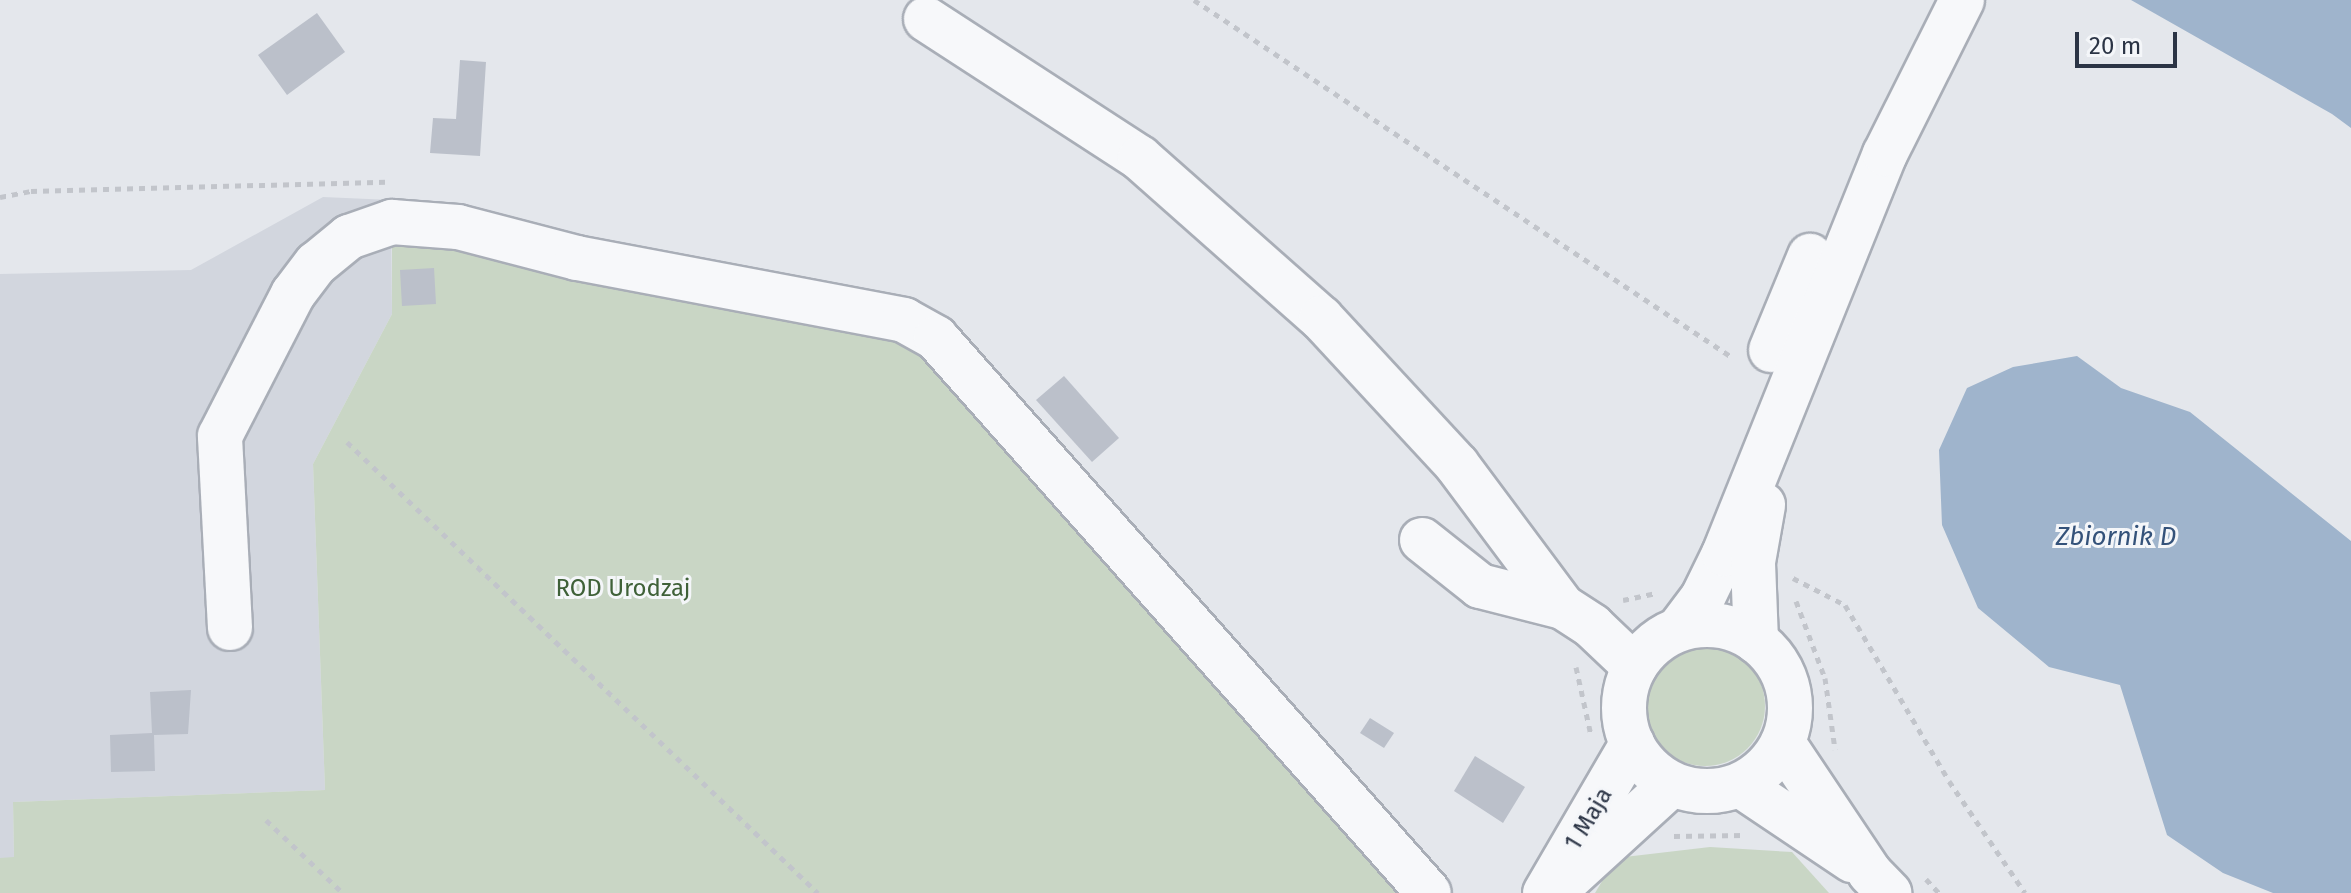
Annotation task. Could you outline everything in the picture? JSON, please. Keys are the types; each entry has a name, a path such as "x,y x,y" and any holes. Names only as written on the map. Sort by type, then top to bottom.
{"street":[{"path":"1756,641 1753,562 1776,428 1770,357 1856,147 1930,0"},
{"path":"1770,357 1885,154 1962,0"},
{"path":"926,19 1140,158 1321,318 1457,465 1563,607"},
{"path":"230,628 220,436 293,294 316,264 349,237 392,222 458,227 577,258 904,320 936,338 1429,893"},
{"path":"1679,629 1727,627 1756,641 1776,662 1787,687 1790,715 1783,743 1766,768 1740,785 1717,791 1672,784 1611,744 1635,667 1647,651 1679,629 1710,583 1776,428"},
{"path":"1422,540 1480,586 1563,607 1592,626 1635,667"},
{"path":"1783,743 1880,883"},
{"name":"1 Maja","path":"1545,893 1611,744"},
{"name":"1 Maja","path":"1552,893 1672,784"},
{"path":"1740,785 1880,883"}],"path":[{"path":"1194,0 1770,357"},
{"path":"0,197 31,191 329,181 398,184"},
{"path":"347,442 818,893"},
{"path":"1835,754 1825,678 1785,575 1845,605 1949,781 2025,893"},
{"path":"1573,651 1611,744"},
{"path":"266,820 343,893"},
{"path":"1669,836 1759,835"}],"shaded area":[{"path":"323,197 391,200 392,314 313,464 325,790 13,802 14,858 0,858 0,274 191,270"}],"green space":[{"name":"ROD Urodzaj","path":"392,235 866,323 928,354 1422,893 0,893 0,858 14,857 13,802 325,790 313,464 392,314"},
{"path":"1705,646 1728,650 1748,663 1761,683 1765,706 1761,729 1748,749 1728,762 1705,766 1682,762 1662,749 1649,729 1645,706 1649,683 1662,663 1682,650"},
{"path":"1710,847 1792,852 1829,893 1595,893 1616,858"}],"water":[{"path":"2131,0 2351,0 2351,128 2332,114"},
{"name":"Zbiornik D","path":"2077,356 2121,388 2190,412 2351,541 2351,893 2273,893 2223,873 2167,835 2120,685 2049,667 1978,608 1942,525 1939,450 1967,388 2013,367"}],"building":[{"path":"317,13 345,52 287,95 258,55"},
{"path":"460,60 486,62 480,156 430,153 433,118 456,119"},
{"path":"434,268 436,304 402,306 400,270"},
{"path":"1064,376 1119,438 1092,462 1036,400"},
{"path":"191,690 188,734 154,735 155,771 111,772 110,735 152,733 150,692"},
{"path":"1370,718 1394,733 1384,748 1360,733"},
{"path":"1475,756 1525,787 1503,823 1454,791"}]}
